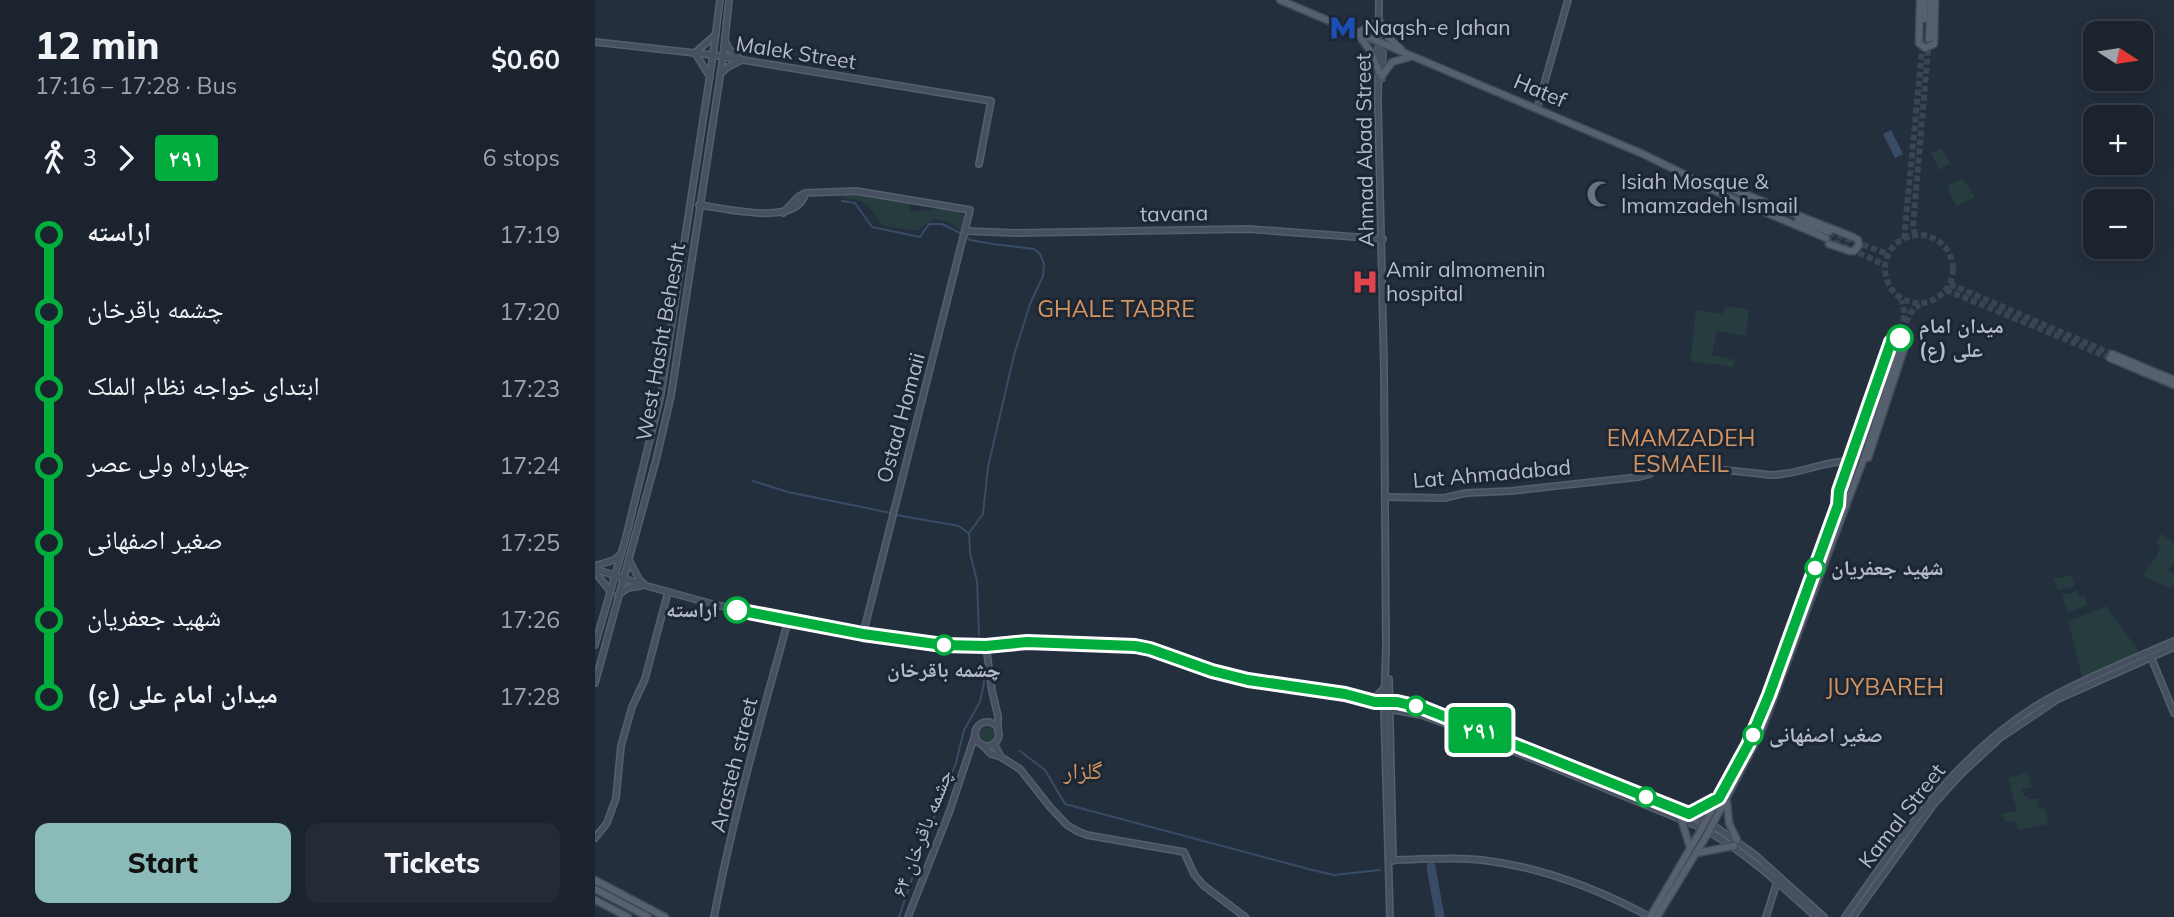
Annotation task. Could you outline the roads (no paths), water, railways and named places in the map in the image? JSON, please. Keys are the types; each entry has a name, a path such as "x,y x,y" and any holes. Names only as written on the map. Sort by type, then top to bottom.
{"main road":[{"name":"West Hasht Behesht","path":"595,645 661,394 720,0"},
{"name":"West Hasht Behesht","path":"595,683 671,396 723,57 729,0"},
{"name":"Hatef","path":"1280,0 1686,175"},
{"name":"Ahmad Abad Street","path":"1379,0 1380,43 1383,52 1380,74 1381,239 1388,687"},
{"path":"1537,109 1567,0"},
{"path":"1922,0 1926,41 1933,0"},
{"path":"1405,53 1389,38 1380,21 1357,33 1371,52 1380,74 1392,62 1413,56"},
{"path":"710,77 695,54 716,34"},
{"path":"720,76 729,66 743,60 729,49 725,38"},
{"name":"Malek Street","path":"595,42 713,55 991,100 979,164"},
{"path":"1686,175 1722,185 1853,237 1858,240 1859,245 1854,251 1849,251 1828,238 1705,181"},
{"path":"1686,175 1701,185 1828,238"},
{"name":"Ostad Homaii","path":"699,205 783,213 795,209 802,202 805,193 856,191 970,211 863,634"},
{"name":"tavana","path":"966,231 1015,233 1248,229 1381,239"},
{"name":"Ahmad Abad Street","path":"1381,239 1387,372 1387,705 1392,860"},
{"path":"1842,506 1839,491 1897,346"},
{"path":"1842,506 1853,495 1874,443 1897,346"},
{"path":"1657,917 1697,853 1708,827 1761,732 1897,346"},
{"path":"2174,380 2111,356 2174,385"},
{"name":"Lat Ahmadabad","path":"1386,497 1444,498 1466,493 1511,491 1643,476 1651,472 1651,461 1779,475 1815,465 1850,461"},
{"path":"595,569 621,554"},
{"path":"629,559 639,579 646,586"},
{"path":"595,569 667,592 788,621 863,634 943,645 986,646 1027,642 1135,646 1248,680 1345,694 1387,705 1468,729 1689,814 1735,843 1824,917"},
{"path":"595,569 610,592"},
{"path":"618,595 628,588 646,586"},
{"path":"595,838 607,823 616,798 621,746 632,707 645,679 667,592"},
{"name":"Arasteh street","path":"714,917 755,742 788,621"},
{"name":"Kamal Street","path":"1845,917 1935,793 1958,769 1997,736 2021,716 2056,695 2174,641"},
{"path":"986,646 999,731 994,744"},
{"name":"Kamal Street","path":"1853,917 1934,804 1959,775 2000,738 2058,699 2174,647"},
{"path":"2151,657 2174,713"},
{"path":"1372,701 1388,687 1397,702"},
{"path":"1397,702 1393,707 1397,710"},
{"path":"1387,705 1397,702 1423,708 1564,772 1681,819 1708,827"},
{"name":"Ahmad Abad Street","path":"1387,705 1390,720 1392,917"},
{"path":"996,707 993,715 977,728 977,741 991,754 1020,769 1067,825 1087,835 1184,852 1194,874 1203,885 1245,917"},
{"path":"1390,720 1405,712"},
{"path":"985,723 995,725 999,731"},
{"name":"چشمه باقرخان ۶۴","path":"908,917 937,845 975,735"},
{"path":"967,761 976,748 994,744"},
{"path":"994,744 1001,757"},
{"path":"1564,772 1567,766"},
{"path":"1689,814 1723,799"},
{"path":"1723,799 1735,843 1816,917"},
{"path":"1681,819 1690,850"},
{"path":"1392,860 1467,859 1519,867 1590,888 1650,917 1690,850 1708,827"},
{"path":"1697,853 1735,843"},
{"path":"595,880 665,917"},
{"path":"1766,917 1777,882"},
{"path":"595,891 641,917"},
{"path":"595,891 648,917"},
{"path":"595,900 628,917"}],"water":[{"path":"1891,130 1903,154 1895,158 1883,134"}],"waterway":[{"path":"842,201 855,203 872,227 920,237 929,224 942,224 962,234"},
{"path":"966,237 970,240 1034,249 1040,254 1044,264 1043,276 1030,304 1014,355 988,467 983,514 969,533 970,553 977,581 979,635"},
{"path":"753,481 788,492 891,513"},
{"path":"896,515 959,526 968,533"},
{"path":"899,917 925,840 956,763 964,730 980,702 984,683 983,666"},
{"path":"1020,751 1045,770 1065,804 1334,875 1380,870"},
{"path":"1431,867 1440,917"}],"tunnel":[{"path":"1904,239 1923,39"},
{"path":"1915,235 1913,226 1929,39"},
{"path":"1829,232 1888,254"},
{"path":"1919,235 1932,238 1943,245 1950,256 1953,269 1950,282 1943,293 1932,300 1919,303 1906,300 1895,293 1888,282 1885,269 1888,256 1895,245 1906,238 1919,235"},
{"path":"1826,238 1885,265"},
{"path":"1950,284 2112,354"},
{"path":"1946,290 2110,358"},
{"path":"1894,347 1905,315 1902,300"},
{"path":"1900,349 1908,318 1920,305"}],"place":[{"name":"Naqsh-e Jahan","path":"1343,28"},
{"name":"Isiah Mosque & Imamzadeh Ismail","path":"1600,194"},
{"name":"Amir almomenin hospital","path":"1365,282"},
{"name":"میدان امام علی (ع)","path":"1900,338"},
{"name":"شهید جعفریان","path":"1815,568"},
{"name":"اراسته","path":"737,610"},
{"name":"چشمه باقرخان","path":"944,645"},
{"name":"صغیر اصفهانی","path":"1753,735"}],"district":[{"name":"GHALE TABRE","path":"1116,309"},
{"name":"EMAMZADEH ESMAEIL","path":"1681,451"},
{"name":"JUYBAREH","path":"1885,687"},
{"name":"گلزار","path":"1083,771"}]}
